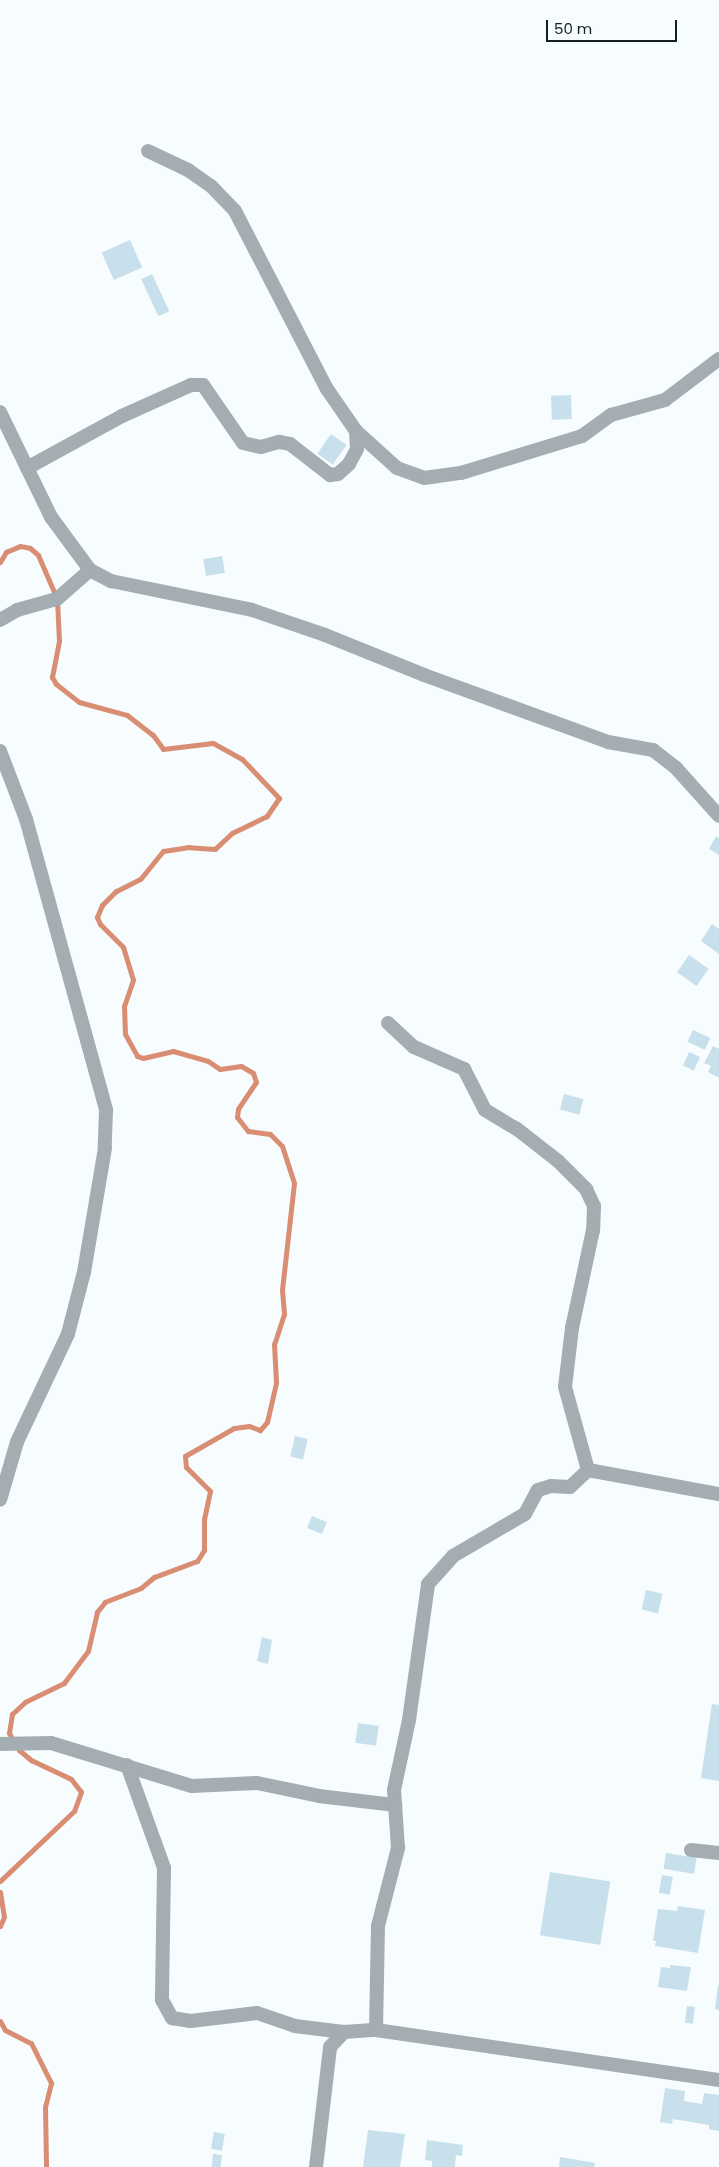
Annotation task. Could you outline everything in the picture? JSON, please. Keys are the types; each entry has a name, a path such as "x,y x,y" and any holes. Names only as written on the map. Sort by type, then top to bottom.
{"street":[{"path":"148,151 188,170 212,187 236,211 327,389 356,432 397,468 424,478 461,473 582,436 612,415 665,400 719,359"},
{"path":"27,468 122,416 191,385 203,385 243,443 261,447 279,442 290,444 330,475 338,474 349,464 357,449 356,432"},
{"path":"0,412 51,517 90,570 111,581 252,610 325,634 433,678 608,742 653,750 676,768 719,816"},
{"path":"0,620 17,610 57,599 90,570"},
{"path":"0,752 26,819 106,1110 105,1148 84,1272 68,1334 17,1442 0,1500"},
{"path":"388,1023 414,1047 464,1069 485,1110 517,1129 558,1161 586,1189 594,1206 593,1230 572,1328 565,1387 588,1470"},
{"path":"588,1470 719,1494"},
{"path":"376,2030 374,1984 378,1926 398,1848 394,1790 409,1720 428,1584 454,1556 525,1514 538,1490 551,1486 570,1487 588,1470"},
{"path":"0,1744 51,1743 192,1786 257,1782 319,1796 395,1805"},
{"path":"127,1765 164,1868 162,2000 172,2018 190,2021 257,2013 295,2026 344,2032 376,2030 719,2080"},
{"path":"691,1850 719,1853"},
{"path":"316,2167 330,2047 344,2032"}],"building":[{"path":"130,240 142,267 114,280 102,253"},
{"path":"152,274 169,311 158,316 141,279"},
{"path":"571,395 572,419 552,420 551,396"},
{"path":"331,434 347,445 333,465 317,454"},
{"path":"222,556 225,573 206,576 203,559"},
{"path":"716,836 719,838 719,855 709,849"},
{"path":"712,924 719,929 719,954 701,941"},
{"path":"689,955 709,969 697,986 677,972"},
{"path":"693,1030 710,1038 705,1050 688,1042"},
{"path":"713,1046 719,1049 719,1078 708,1072 711,1066 704,1063"},
{"path":"689,1052 700,1057 694,1071 683,1066"},
{"path":"564,1094 583,1099 579,1115 560,1109"},
{"path":"295,1436 308,1439 303,1459 290,1456"},
{"path":"312,1516 327,1522 322,1534 307,1528"},
{"path":"646,1590 663,1594 658,1613 642,1609"},
{"path":"262,1637 272,1640 268,1664 257,1661"},
{"path":"712,1704 719,1705 719,1781 701,1778"},
{"path":"358,1723 379,1726 376,1746 355,1743"},
{"path":"666,1853 697,1858 694,1874 663,1869"},
{"path":"550,1872 610,1882 600,1945 540,1935"},
{"path":"662,1875 673,1877 670,1895 659,1893"},
{"path":"678,1906 705,1910 698,1953 655,1946 656,1941 653,1941 658,1909 677,1911"},
{"path":"670,1965 691,1967 687,1991 658,1987 661,1967 670,1968"},
{"path":"719,1986 719,2010 715,2009"},
{"path":"687,2006 695,2007 693,2024 685,2023"},
{"path":"665,2088 685,2091 684,2101 702,2104 704,2093 719,2095 719,2131 709,2129 709,2125 673,2119 672,2124 660,2122"},
{"path":"368,2130 405,2134 400,2167 363,2167"},
{"path":"214,2132 225,2134 222,2151 211,2149"},
{"path":"427,2140 463,2145 462,2156 456,2155 455,2167 432,2167 432,2161 425,2160"},
{"path":"213,2154 222,2155 221,2167 212,2167"},
{"path":"560,2157 595,2163 594,2167 559,2167"}],"waterway":[{"path":"0,562 6,552 20,546 30,548 38,555 57,599 59,641 52,677 56,684 79,702 127,715 153,735 163,749 213,743 242,759 279,798 267,816 232,833 215,849 189,847 163,851 140,879 116,891 102,905 97,917 100,924 123,947 133,980 124,1006 125,1034 137,1056 143,1058 173,1051 208,1061 220,1069 241,1066 253,1073 256,1082 238,1109 237,1117 248,1131 270,1134 282,1146 294,1183 282,1290 284,1314 274,1344 276,1383 267,1422 260,1430 249,1426 234,1428 185,1456 186,1467 210,1491 204,1519 204,1550 197,1561 154,1577 141,1588 105,1602 97,1612 88,1651 64,1683 25,1702 12,1714 9,1733 19,1750 31,1760 71,1779 81,1792 74,1811 0,1881"},
{"path":"0,1892 4,1917 0,1926"},
{"path":"0,2021 5,2030 31,2043 51,2083 45,2107 46,2167"}]}
